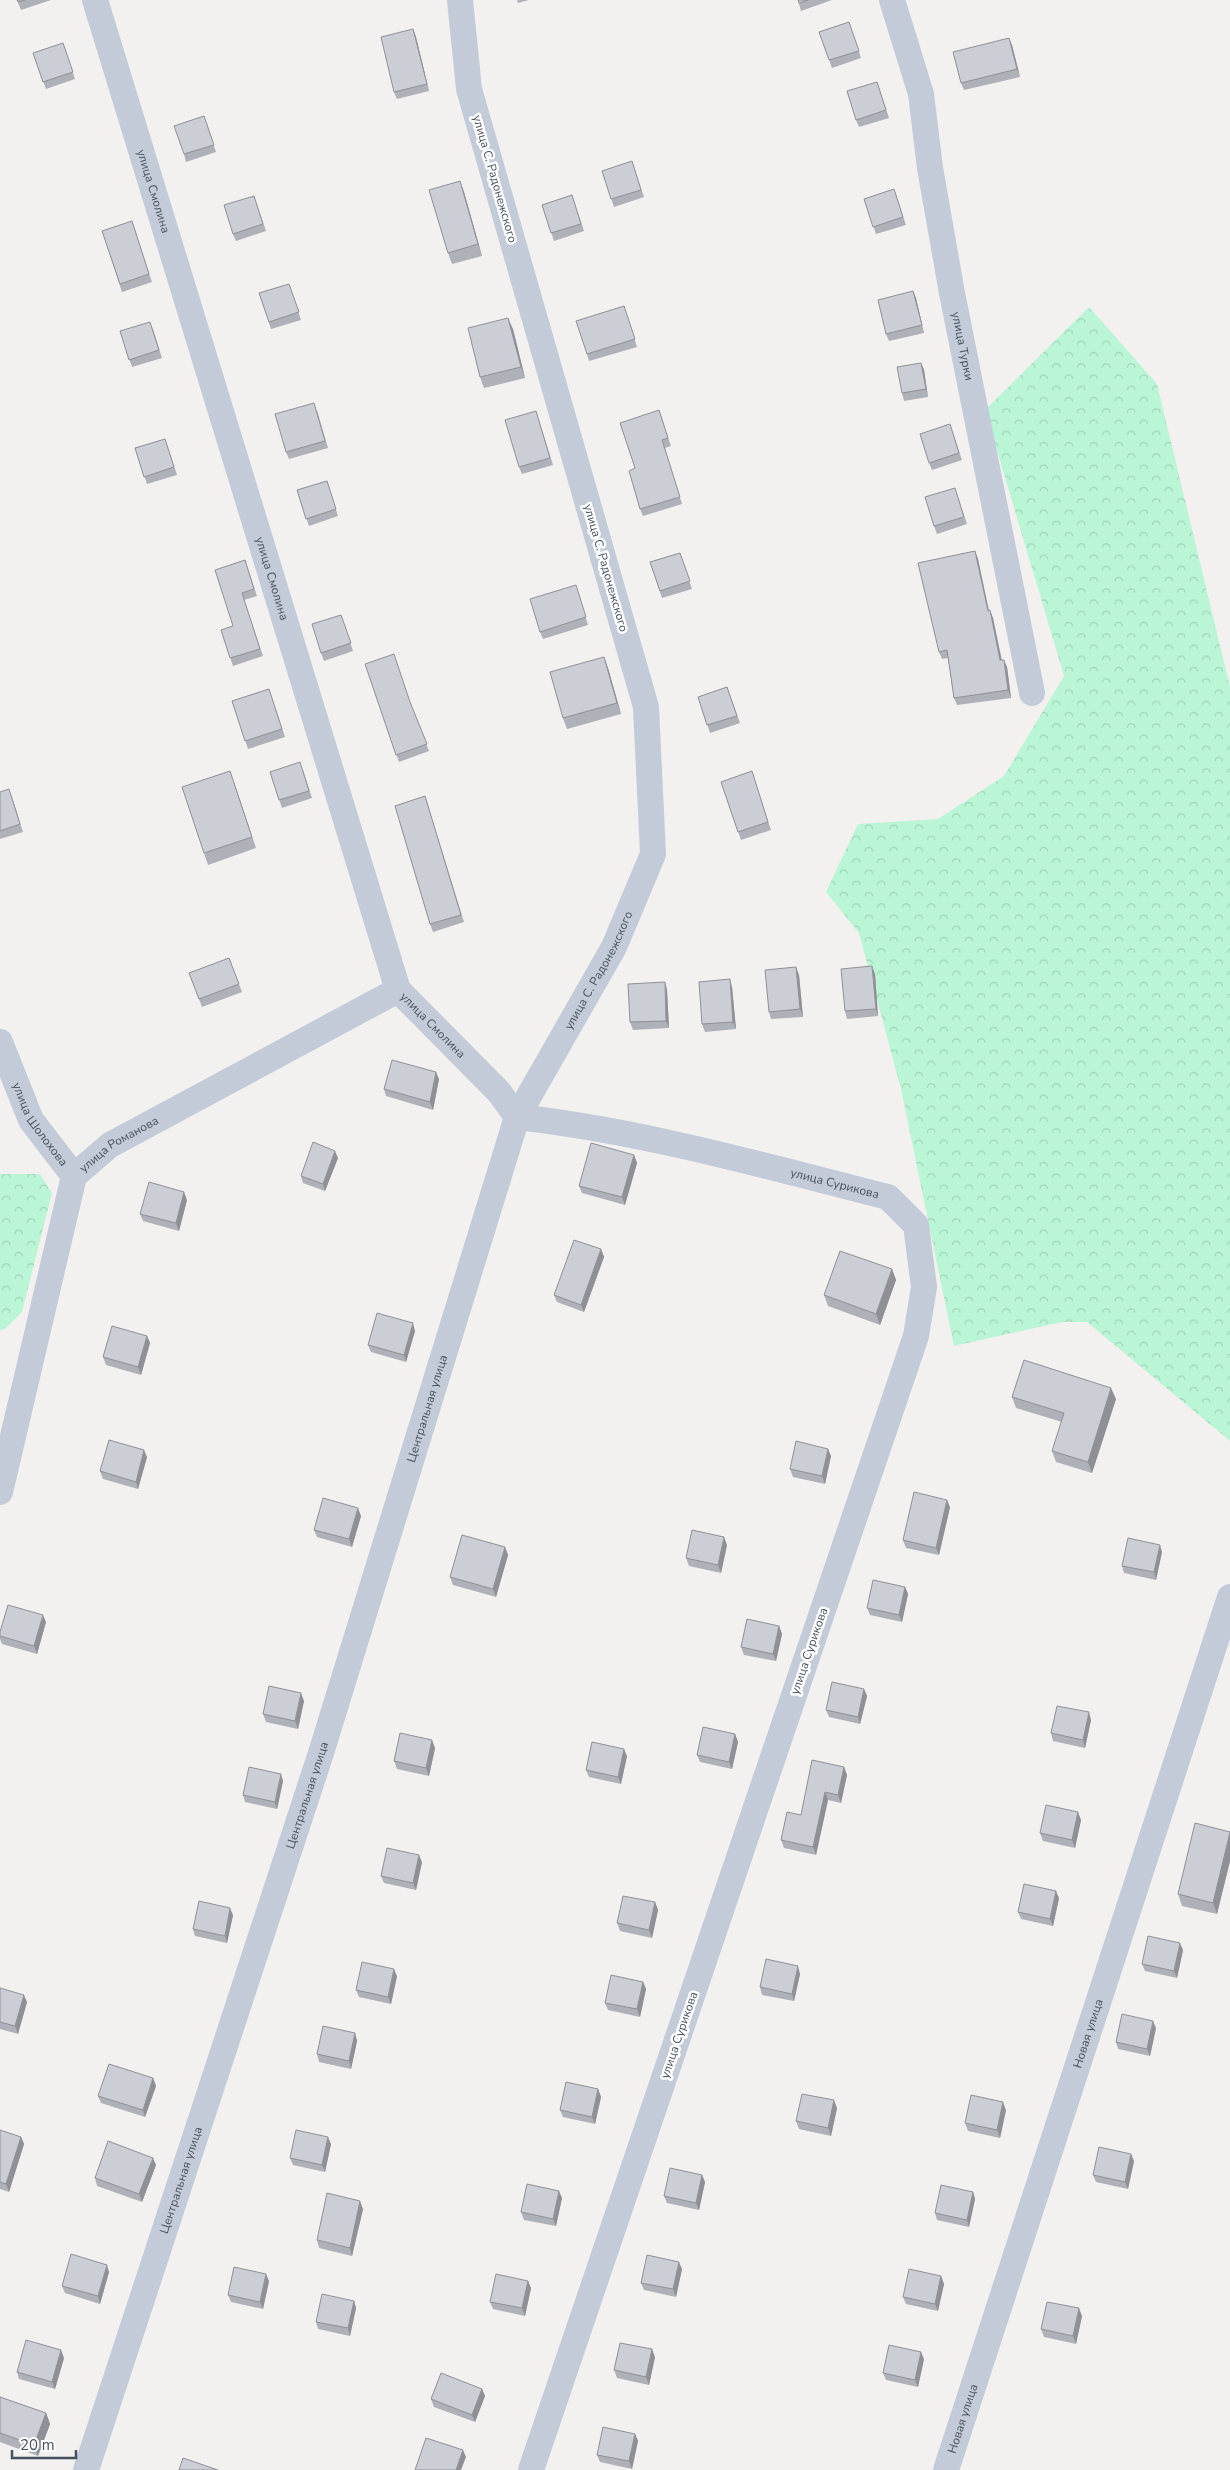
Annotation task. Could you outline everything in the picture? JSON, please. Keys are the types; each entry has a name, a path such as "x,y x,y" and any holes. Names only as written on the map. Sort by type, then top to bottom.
{"street":[{"name":"улица Смолина","path":"95,0 398,990 499,1092 517,1117"},
{"name":"улица С. Радонежского","path":"460,0 469,89 646,707 653,854 614,947 517,1117"},
{"name":"улица Турки","path":"892,0 921,94 930,168 952,293 1032,693"},
{"name":"улица Романова","path":"0,1492 74,1176 110,1145 398,990"},
{"name":"улица Шолохова","path":"0,1042 32,1120 74,1176"},
{"name":"Центральная улица","path":"86,2470 321,1753 517,1117"},
{"name":"улица Сурикова","path":"517,1117 572,1123 632,1134 888,1197 916,1225 924,1287 916,1336 531,2470"},
{"name":"Новая улица","path":"946,2470 1230,1597"}],"green space":[{"path":"1089,307 1157,384 1230,687 1230,1441 1087,1322 1062,1322 954,1346 901,1089 859,933 826,892 858,824 938,819 1004,776 1064,676 985,410"},
{"path":"0,1174 40,1174 52,1193 22,1312 5,1329 0,1330"}],"building":[{"path":"849,22 859,51 829,60 819,32"},
{"path":"413,29 427,84 394,92 381,37"},
{"path":"1009,38 1017,69 961,83 953,52"},
{"path":"63,43 73,72 43,82 33,53"},
{"path":"877,82 886,110 856,120 847,91"},
{"path":"204,116 214,145 184,154 174,126"},
{"path":"632,161 641,190 611,199 602,171"},
{"path":"460,181 478,244 448,253 429,190"},
{"path":"894,189 903,217 873,227 864,199"},
{"path":"572,195 581,224 551,233 542,205"},
{"path":"254,196 263,224 233,234 224,205"},
{"path":"132,221 149,274 120,284 102,231"},
{"path":"289,284 299,312 269,322 259,293"},
{"path":"913,291 922,325 886,334 878,300"},
{"path":"624,306 635,339 587,354 576,321"},
{"path":"508,318 521,367 480,377 468,328"},
{"path":"150,322 159,350 129,360 120,331"},
{"path":"921,363 926,389 902,393 897,367"},
{"path":"314,403 325,441 286,452 275,414"},
{"path":"659,410 668,438 662,440 680,497 640,509 629,471 635,468 620,423"},
{"path":"536,411 550,458 519,467 505,420"},
{"path":"950,424 959,453 929,463 920,434"},
{"path":"165,439 174,467 144,477 135,448"},
{"path":"327,481 336,509 306,519 297,490"},
{"path":"955,488 964,517 934,526 925,497"},
{"path":"975,551 1000,660 1004,660 1008,690 954,698 947,650 939,652 918,563"},
{"path":"680,553 690,581 660,591 650,562"},
{"path":"245,560 254,589 242,593 260,649 230,658 221,630 233,626 215,570"},
{"path":"576,585 586,617 540,632 530,599"},
{"path":"341,615 351,643 321,653 312,624"},
{"path":"394,654 410,702 427,744 396,755 365,664"},
{"path":"604,657 617,703 563,718 550,672"},
{"path":"727,687 737,716 707,725 698,697"},
{"path":"269,689 282,729 245,741 232,701"},
{"path":"300,762 309,791 279,800 270,772"},
{"path":"230,771 252,837 204,853 182,787"},
{"path":"752,771 768,822 738,832 721,782"},
{"path":"9,789 20,824 0,831 0,792"},
{"path":"425,796 461,915 430,924 395,806"},
{"path":"229,958 239,984 199,999 189,973"},
{"path":"872,966 876,1009 845,1011 841,969"},
{"path":"796,967 800,1009 769,1012 765,970"},
{"path":"730,979 733,1022 702,1024 699,982"},
{"path":"665,982 666,1021 630,1022 628,984"},
{"path":"392,1060 436,1072 430,1102 384,1089"},
{"path":"313,1142 335,1151 323,1184 301,1176"},
{"path":"591,1143 634,1155 622,1197 579,1186"},
{"path":"149,1182 184,1192 176,1223 140,1214"},
{"path":"574,1240 601,1249 581,1305 554,1295"},
{"path":"840,1251 892,1269 876,1314 824,1295"},
{"path":"377,1313 413,1323 404,1355 368,1345"},
{"path":"112,1326 147,1336 138,1367 103,1357"},
{"path":"1024,1360 1111,1388 1088,1462 1052,1451 1064,1413 1012,1397"},
{"path":"109,1440 144,1450 136,1482 100,1471"},
{"path":"796,1441 828,1449 822,1476 790,1469"},
{"path":"914,1492 947,1500 936,1548 903,1540"},
{"path":"323,1498 358,1508 349,1539 314,1530"},
{"path":"692,1530 724,1537 718,1565 686,1558"},
{"path":"462,1535 505,1547 493,1589 450,1577"},
{"path":"1128,1538 1160,1545 1154,1572 1122,1566"},
{"path":"873,1580 905,1587 899,1615 867,1608"},
{"path":"8,1605 43,1615 34,1646 0,1636"},
{"path":"747,1619 779,1626 773,1654 741,1647"},
{"path":"832,1682 864,1689 858,1717 826,1710"},
{"path":"269,1686 301,1693 295,1721 263,1714"},
{"path":"1057,1706 1089,1712 1083,1740 1051,1733"},
{"path":"703,1727 735,1734 729,1762 697,1755"},
{"path":"400,1733 432,1740 426,1768 394,1761"},
{"path":"592,1742 624,1749 618,1777 586,1770"},
{"path":"812,1760 844,1767 838,1795 825,1792 813,1847 781,1840 787,1812 801,1815"},
{"path":"249,1767 281,1774 275,1802 243,1795"},
{"path":"1046,1805 1078,1812 1072,1840 1040,1833"},
{"path":"1195,1823 1230,1832 1213,1903 1178,1894"},
{"path":"387,1848 419,1855 413,1883 381,1876"},
{"path":"1024,1884 1056,1891 1050,1919 1018,1912"},
{"path":"623,1896 655,1902 649,1930 617,1923"},
{"path":"199,1901 230,1908 225,1936 193,1929"},
{"path":"1148,1936 1180,1943 1174,1971 1142,1964"},
{"path":"766,1959 798,1966 792,1994 760,1987"},
{"path":"362,1962 394,1969 388,1997 356,1990"},
{"path":"611,1975 643,1982 637,2009 605,2003"},
{"path":"0,1988 24,1995 15,2026 0,2022"},
{"path":"1122,2014 1153,2021 1147,2049 1116,2042"},
{"path":"323,2026 355,2033 349,2061 317,2054"},
{"path":"109,2064 153,2078 143,2110 98,2096"},
{"path":"566,2082 598,2089 592,2117 560,2110"},
{"path":"802,2094 834,2100 828,2128 796,2121"},
{"path":"971,2095 1003,2102 997,2130 965,2123"},
{"path":"0,2130 21,2137 6,2184 0,2182"},
{"path":"296,2130 328,2137 322,2165 290,2158"},
{"path":"108,2141 153,2158 139,2194 95,2178"},
{"path":"1099,2147 1131,2154 1125,2182 1093,2175"},
{"path":"670,2168 702,2175 696,2203 664,2196"},
{"path":"527,2184 559,2191 553,2219 521,2212"},
{"path":"941,2185 973,2192 967,2220 935,2213"},
{"path":"327,2193 360,2201 350,2248 317,2240"},
{"path":"71,2254 107,2265 98,2296 62,2286"},
{"path":"647,2255 679,2262 673,2289 641,2283"},
{"path":"234,2267 266,2274 260,2302 228,2295"},
{"path":"909,2269 941,2276 935,2304 903,2297"},
{"path":"496,2274 528,2281 522,2308 490,2302"},
{"path":"322,2294 354,2301 348,2328 316,2322"},
{"path":"1047,2302 1079,2308 1073,2336 1041,2329"},
{"path":"26,2340 61,2350 52,2382 17,2372"},
{"path":"620,2343 652,2349 646,2377 614,2370"},
{"path":"889,2345 921,2352 915,2380 883,2373"},
{"path":"441,2373 482,2389 472,2415 431,2399"},
{"path":"0,2397 46,2413 34,2445 0,2433"},
{"path":"603,2427 635,2434 629,2461 597,2455"},
{"path":"426,2438 463,2450 456,2470 415,2470"},
{"path":"183,2458 218,2470 179,2470"}]}
